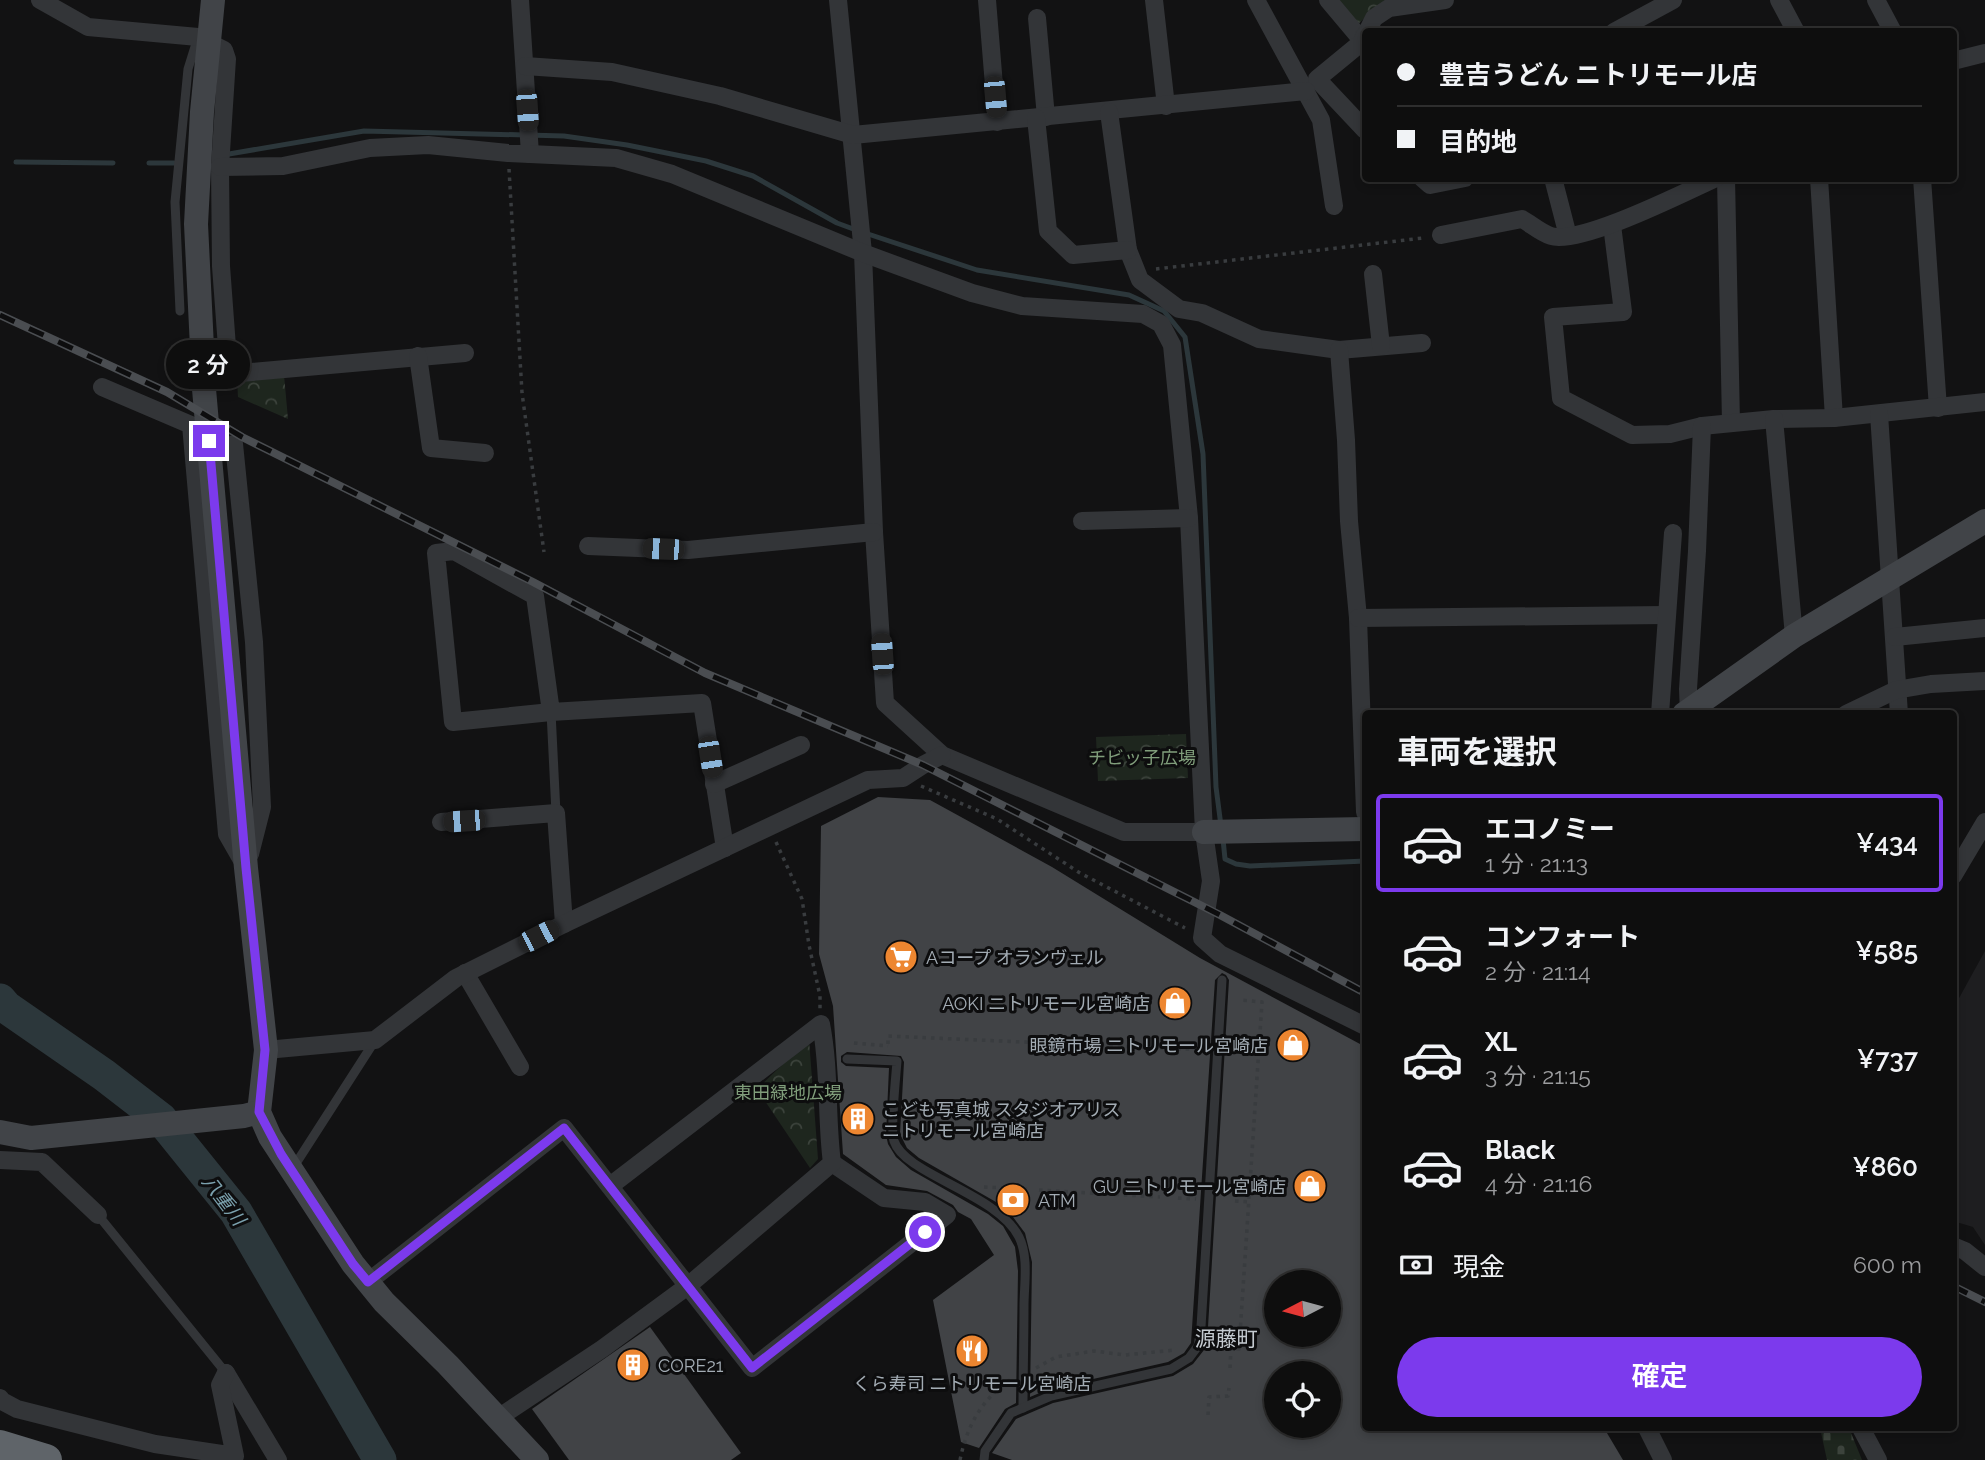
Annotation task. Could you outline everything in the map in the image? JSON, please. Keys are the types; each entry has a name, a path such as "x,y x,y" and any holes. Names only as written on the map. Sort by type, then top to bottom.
{"highway":[{"path":"0,1446 46,1460"}],"street":[{"path":"40,0 88,27 203,39 224,50 227,59 220,167 221,266 229,374 465,353"},
{"path":"213,0 203,39 197,238 204,389 246,868 265,1050 251,1114"},
{"path":"520,0 530,153"},
{"path":"838,0 863,253 874,532 885,703 942,755 1124,832 1362,829"},
{"path":"987,0 997,122"},
{"path":"1154,0 1166,106"},
{"path":"1256,0 1321,120 1334,206"},
{"path":"1328,0 1362,35"},
{"path":"1370,28 1374,18 1389,8 1445,0"},
{"path":"1779,0 1792,28"},
{"path":"1876,0 1891,28"},
{"path":"1620,28 1661,3"},
{"path":"1037,18 1048,231 1073,255 1128,250"},
{"path":"1362,41 1318,79 1362,127"},
{"path":"1957,60 1985,53"},
{"path":"525,66 612,72 720,96 853,135 1306,91"},
{"path":"1108,112 1128,250 1140,280 1179,309 1202,313 1259,339 1339,349 1422,343"},
{"path":"220,167 283,166 370,148 428,145 508,153 616,158 672,174 863,253 972,293 1022,306 1143,314 1161,324 1172,345 1189,518 1204,832 1210,881 1202,937 1220,954 1362,1025"},
{"path":"1427,182 1430,185 1445,182"},
{"path":"1554,182 1568,236"},
{"path":"1441,235 1522,219 1552,236 1568,236 1612,225 1707,182"},
{"path":"1726,182 1731,423"},
{"path":"1819,182 1834,418"},
{"path":"1922,182 1938,408"},
{"path":"1612,225 1623,312 1553,317 1562,398 1632,435 1670,434 1702,426 1731,423 1834,418 1985,402"},
{"path":"1373,274 1381,346"},
{"path":"1339,349 1349,521 1358,618 1362,729"},
{"path":"418,356 431,448 485,453"},
{"path":"102,387 191,425 227,834 246,868"},
{"path":"1879,414 1892,579 1898,710"},
{"path":"1774,419 1794,636"},
{"path":"1687,710 1702,426"},
{"path":"234,444 254,642 262,807 246,868"},
{"path":"1082,521 1189,518"},
{"path":"1692,710 1794,636 1985,521"},
{"path":"588,546 688,550 874,532"},
{"path":"1660,710 1673,533"},
{"path":"551,712 535,596 454,551 436,553 453,722 551,712 702,703 725,848"},
{"path":"1358,618 1666,615"},
{"path":"1895,637 1985,628"},
{"path":"1854,710 1896,690 1931,684 1985,681"},
{"path":"714,784 801,745"},
{"path":"265,1050 375,1040 456,978 868,780 903,778 942,755"},
{"path":"441,822 556,813 564,924"},
{"path":"1957,869 1985,822"},
{"path":"465,974 520,1066"},
{"path":"368,1282 564,1128 752,1368 947,1215 925,1202 884,1198 832,1163 827,1126 826,1049 821,1024 610,1186"},
{"path":"251,1114 270,1137 353,1264 384,1303 537,1460"},
{"path":"3,1138 31,1138 251,1114"},
{"path":"0,1160 42,1162 97,1215"},
{"path":"498,1418 602,1349 689,1285 832,1163"},
{"path":"1957,1248 1965,1251 1985,1267"},
{"path":"0,1398 17,1409 155,1444 235,1458 220,1385 226,1373"},
{"path":"226,1373 278,1460"},
{"path":"1648,1431 1663,1460"},
{"path":"1863,1431 1878,1460"}],"lane":[{"path":"180,311 175,202 188,69 203,39"},
{"path":"1161,324 1179,309"},
{"path":"551,712 556,813"},
{"path":"984,1460 985,1451 1011,1413 1051,1396 1171,1369 1189,1357 1198,1346 1222,980"},
{"path":"291,1171 375,1040"},
{"path":"847,1059 897,1061 893,1139 900,1152 911,1162 982,1201 1004,1218 1019,1238 1025,1264 1023,1408"},
{"path":"97,1215 226,1373"}],"path":[{"path":"508,153 522,393 544,552"},
{"path":"1137,272 1441,235"},
{"path":"903,778 997,819 1080,873 1202,937"},
{"path":"769,828 802,899 808,946 820,996 821,1024"},
{"path":"1230,1368 1231,1348 1240,1349 1262,1002 1240,1000"},
{"path":"888,1051 888,1037 1206,1050 1206,1059"},
{"path":"854,1043 888,1044"},
{"path":"1246,1052 1259,1053"},
{"path":"975,1186 1027,1189"},
{"path":"1039,1190 1160,1197"},
{"path":"1178,1198 1196,1199"},
{"path":"1235,1201 1249,1202"},
{"path":"1212,1335 1240,1337"},
{"path":"960,1460 972,1420 983,1404 997,1389 1056,1357 1094,1351 1125,1355 1185,1348"},
{"path":"1208,1415 1209,1397 1228,1396 1229,1388"}],"shaded area":[{"path":"1985,951 1985,1245 1973,1227 1957,1222 1957,1002"}],"green space":[{"path":"1333,0 1385,0 1386,4 1374,9 1353,29"},
{"path":"284,375 288,419 238,397 237,379"},
{"name":"チビッ子広場","path":"1186,734 1188,778 1098,781 1096,737"},
{"name":"東田緑地広場","path":"809,1039 818,1159 810,1168 757,1089"},
{"path":"1821,1431 1850,1431 1862,1460 1827,1460"}],"building":[{"path":"878,797 930,800 1052,867 1200,958 1360,1044 1362,1431 1606,1431 1623,1460 1012,1460 992,1453 1016,1419 1053,1403 1173,1376 1193,1364 1204,1350 1208,1327 1229,980 1222,973 1215,980 1191,1343 1184,1353 1168,1362 1049,1389 1030,1397 1032,1262 1025,1233 1013,1217 996,1202 919,1158 907,1148 900,1134 904,1062 901,1056 847,1052 841,1056 841,1062 846,1066 889,1068 886,1135 896,1157 911,1170 988,1214 1003,1226 1015,1247 1018,1271 1016,1403 1005,1409 979,1448 961,1442 933,1300 994,1255 971,1219 958,1212 953,1205 927,1191 886,1185 843,1154 833,1006 819,954 821,826"},
{"name":"CORE21","path":"650,1327 741,1453 731,1460 569,1460 532,1409"}],"waterway":[{"path":"229,154 364,131 564,136 706,161 753,176 837,223 856,230"},
{"path":"16,162 113,163"},
{"path":"149,163 174,163"},
{"path":"865,233 977,270 1129,295 1164,311 1185,337 1203,454 1216,787 1221,826"},
{"path":"1223,839 1225,859 1236,864 1250,866 1362,861"},
{"name":"八重川","path":"0,1000 161,1119 236,1212 380,1460"}],"railway":[{"path":"0,315 167,392 242,437 533,582 705,673 923,765 1220,915 1362,991"},
{"path":"1957,1288 1985,1302"}],"place":[{"name":"Aコープ オランヴェル","path":"901,957"},
{"name":"AOKI ニトリモール宮崎店","path":"1175,1003"},
{"name":"眼鏡市場 ニトリモール宮崎店","path":"1293,1045"},
{"name":"こども写真城 スタジオアリス ニトリモール宮崎店","path":"858,1119"},
{"name":"GU ニトリモール宮崎店","path":"1310,1186"},
{"name":"ATM","path":"1013,1200"},
{"name":"くら寿司 ニトリモール宮崎店","path":"972,1351"},
{"name":"CORE21","path":"633,1365"}],"district":[{"name":"源藤町","path":"1226,1338"}],"route":[{"path":"209,441 246,868 265,1050 259,1112 270,1137 353,1264 368,1282 564,1128 752,1368 925,1232"}]}
